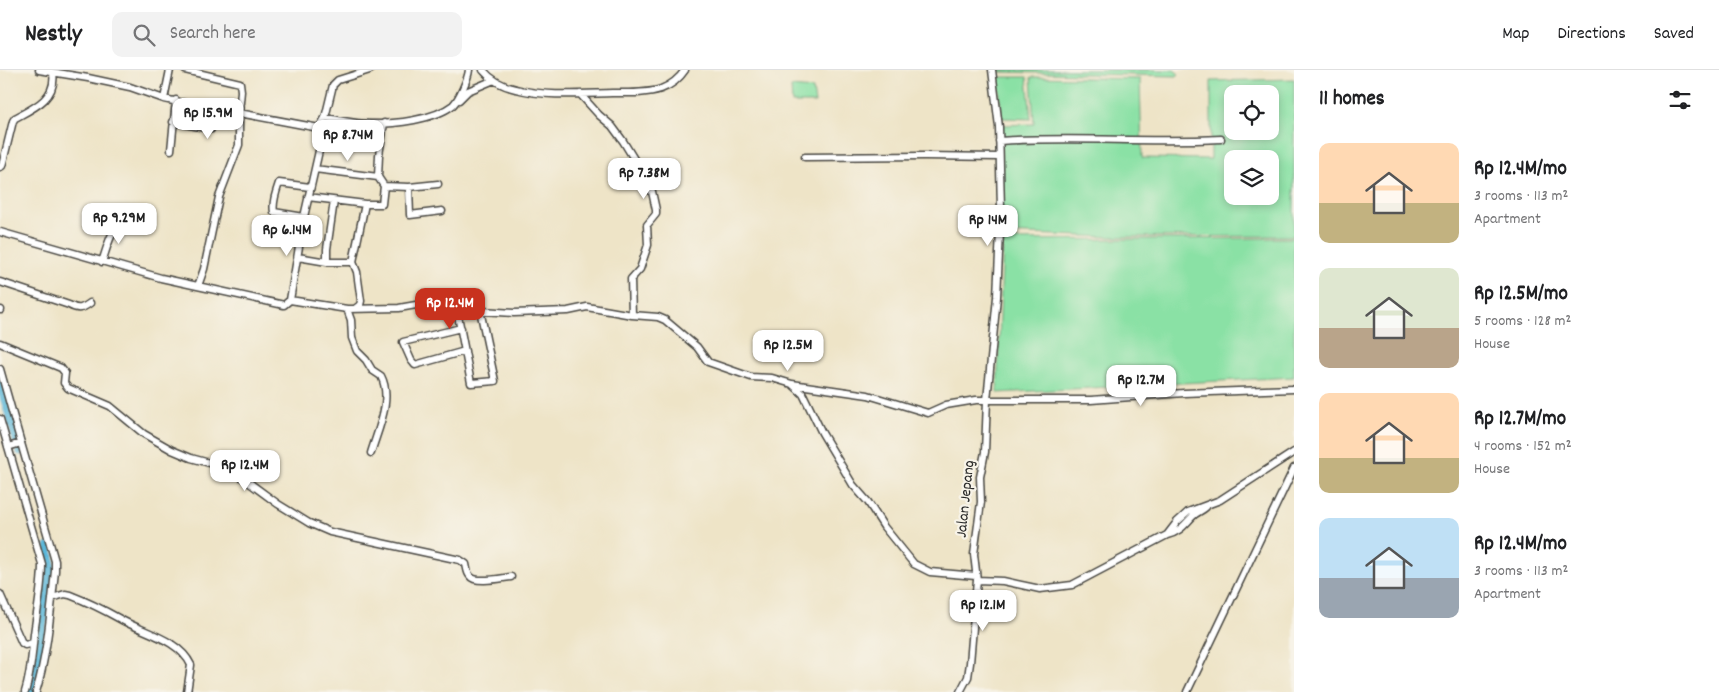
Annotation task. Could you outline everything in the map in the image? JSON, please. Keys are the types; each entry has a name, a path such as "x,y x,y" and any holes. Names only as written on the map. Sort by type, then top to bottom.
{"street":[{"path":"40,70 130,87 164,99 176,100 216,110 319,128"},
{"path":"164,99 169,70"},
{"path":"185,70 240,84 241,90 239,145 219,197 204,269 198,286"},
{"path":"0,232 161,278 284,305 290,300 304,217 321,142 319,128 325,118 333,85 338,80 370,70"},
{"path":"454,104 465,84 469,70"},
{"path":"483,70 494,80 522,90 540,93 580,94 656,91 672,84 685,70"},
{"name":"Jalan Jepang","path":"960,692 968,677 970,663 977,578 974,554 981,502 980,484 985,452 987,400 997,297 1001,209 999,119 992,70"},
{"path":"0,168 7,150 13,122 46,99 53,86 50,72"},
{"path":"325,118 369,124 422,118 437,114 454,104 468,91 494,80"},
{"path":"580,94 612,126 623,141 651,187 655,200 656,214 647,225 648,245 640,269 631,279 632,315"},
{"path":"171,150 176,100"},
{"path":"173,122 211,130 216,110"},
{"path":"308,198 382,204 384,186 378,177 384,123"},
{"path":"999,142 1049,139 1220,139"},
{"path":"805,158 999,157"},
{"path":"315,169 378,177"},
{"path":"304,217 274,212 276,192 279,182 310,187"},
{"path":"384,186 409,187 438,184"},
{"path":"409,187 410,215 442,211"},
{"path":"327,262 334,201"},
{"path":"356,308 360,305 361,301 357,272 353,262 365,204"},
{"path":"102,262 114,231 124,221 132,220"},
{"path":"298,257 327,262 353,262"},
{"path":"0,282 78,309 81,309 90,302"},
{"path":"290,300 347,309 399,308 432,302 445,302 466,310 514,313 568,311 587,307 658,318 665,320 697,347 708,362 751,377 772,378 792,384 868,395 928,413 946,404 976,400 1091,400 1184,393 1294,389"},
{"path":"456,305 471,383 495,381 480,310"},
{"path":"347,309 351,320 352,338 357,351 372,370 381,376 385,387 385,404 371,453"},
{"path":"460,328 403,342 415,365 465,351"},
{"path":"0,343 61,368 65,373 64,383 68,388 110,406 144,434 172,450 236,473 273,500 314,526 336,533 460,560 466,564 469,576 473,579 484,580 511,577"},
{"path":"0,369 14,445 42,564 42,584 36,635 25,692"},
{"path":"792,384 802,394 826,441 853,485 914,564 930,572 1003,581 1040,589 1072,585 1167,535 1175,533 1192,516 1206,506 1220,500 1294,452"},
{"path":"0,419 14,445 53,549 55,571 52,598 41,673 36,692"},
{"path":"1188,692 1294,468"},
{"path":"0,594 22,643 25,645 33,643"},
{"path":"52,598 65,594 70,595 107,611 119,619 168,642 185,655 191,665 187,692"},
{"path":"36,635 46,635"}],"green space":[{"path":"997,70 1174,70 1179,74 1177,76 998,72"},
{"path":"998,77 1027,77 1031,119 1002,118"},
{"path":"1031,77 1140,79 1142,158 1211,159 1211,81 1294,79 1294,236 1110,237 1001,233 1001,125 1034,124"},
{"path":"791,87 813,89 815,103 792,103"},
{"path":"1294,238 1294,377 997,393 1003,240"}],"waterway":[{"path":"0,383 20,451"},
{"path":"31,692 36,675 51,565 49,547"}]}
